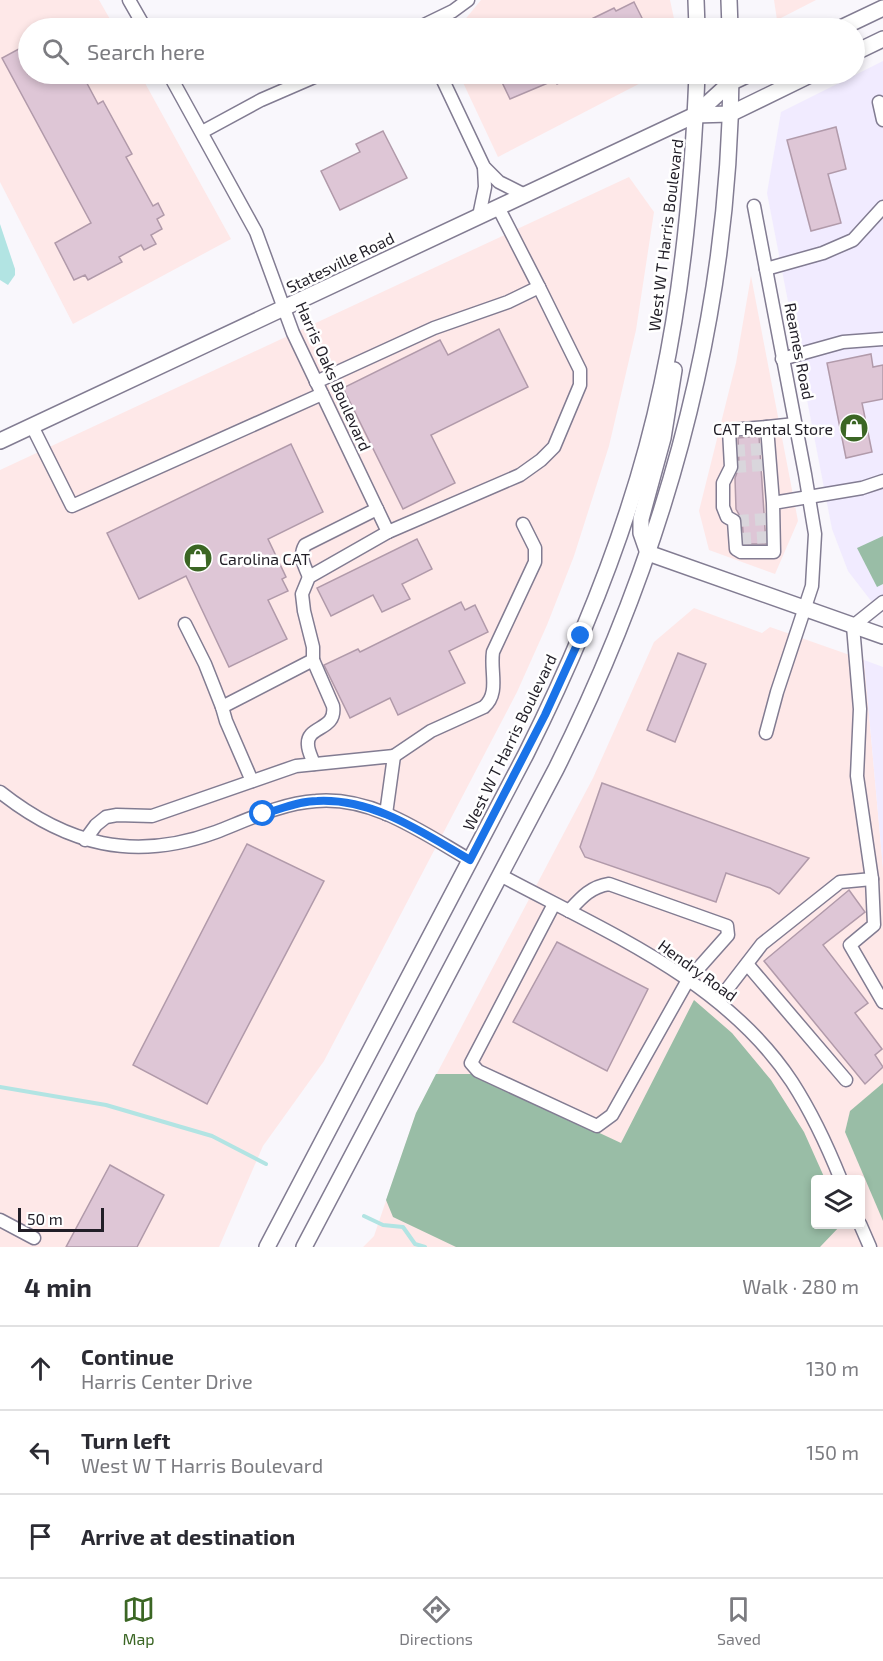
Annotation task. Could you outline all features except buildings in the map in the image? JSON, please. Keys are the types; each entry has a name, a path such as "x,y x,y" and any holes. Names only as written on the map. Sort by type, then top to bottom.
{"main road":[{"path":"696,0 697,18"},
{"path":"729,0 730,18"},
{"path":"862,18 883,8"},
{"path":"865,48 883,39"},
{"name":"West W T Harris Boulevard","path":"267,1247 550,705 581,636 613,554 651,430 662,387 678,301 688,215 697,84"},
{"name":"Statesville Road","path":"0,441 695,115 724,84"},
{"path":"304,1247 580,720 612,649 648,554 674,471 703,351 718,264 730,114 730,84"},
{"name":"Statesville Road","path":"695,115 730,114 792,84"},
{"path":"648,554 641,533 641,519 654,477 670,404 678,301"},
{"path":"648,554 883,636"}],"street":[{"path":"129,0 139,18"},
{"path":"440,18 453,12 468,0"},
{"name":"Harris Oaks Boulevard","path":"175,84 256,232 292,333 388,532"},
{"path":"202,132 261,100 298,84"},
{"path":"445,84 484,167 499,182 524,194"},
{"path":"879,102 883,120"},
{"path":"479,216 485,187 484,167"},
{"name":"Reames Road","path":"754,206 814,534 812,586 766,732"},
{"path":"314,764 308,738 313,732 328,724 334,713 313,660 313,647 302,594 309,577 388,532 520,476 554,447 580,385 580,370 498,207"},
{"path":"766,269 823,253 853,240 883,207"},
{"path":"316,381 434,328 508,302 539,287"},
{"path":"782,359 843,342 883,339"},
{"path":"32,426 72,506 322,394"},
{"path":"767,428 766,449 773,503 770,518 774,552 741,552 736,549 736,521 727,517 723,507 723,483 733,467 729,430 795,424"},
{"path":"773,503 862,488 883,482"},
{"path":"309,577 302,559 305,545 377,509"},
{"path":"85,840 96,825 106,817 117,814 152,816 296,766 394,756 431,731 484,707 494,693 492,664 494,652 535,562 535,548 523,524"},
{"path":"883,602 853,626 860,709 857,776 872,879 874,925 850,945 883,1002"},
{"path":"184,624 206,664 252,781"},
{"path":"222,706 313,660"},
{"path":"386,814 394,756"},
{"path":"0,792 43,823 85,840 98,844 154,847 185,842 294,804 339,801 365,806 386,814 470,860"},
{"name":"Hendry Road","path":"500,875 656,958 718,1001 771,1054 791,1080 815,1120 840,1175"},
{"path":"718,1001 762,944 840,882 872,879"},
{"path":"554,904 471,1063 478,1071 597,1126 612,1115 688,980 728,935 727,926 609,884 587,891 569,911"},
{"path":"747,964 846,1080"},
{"path":"0,1220 34,1238"},
{"path":"862,1229 870,1247"}],"shaded area":[{"path":"0,0 99,0 109,18 18,18 18,84 146,84 231,239 73,324 0,182"},
{"path":"481,0 670,0 674,18 466,18"},
{"path":"774,0 816,0 781,18 777,18"},
{"path":"883,61 883,612 875,606 848,571 832,529 767,193 781,112 837,84 865,84 865,70"},
{"path":"464,84 639,84 498,157"},
{"path":"629,177 654,212 636,330 609,446 574,556 517,692 324,1061 263,1146 219,1247 0,1247 0,470"},
{"path":"751,276 798,521 775,574 709,550 699,511 736,363"},
{"path":"694,608 762,633 770,627 864,660 883,868 883,1247 363,1247 374,1236 416,1113 593,778 654,642"},
{"path":"864,660 883,667 883,868"}],"green space":[{"path":"883,536 883,584 877,587 857,548"},
{"path":"694,1000 732,1033 771,1080 804,1132 823,1175 811,1175 811,1229 837,1229 820,1247 456,1247 393,1217 386,1200 416,1113 436,1074 473,1074 621,1143"},
{"path":"883,1083 883,1221 845,1132 850,1111"}],"water":[{"path":"0,224 15,269 15,275 8,285 0,280"}],"waterway":[{"path":"0,1087 106,1105 212,1136 266,1164"},
{"path":"364,1216 383,1225 403,1227 415,1244 425,1247"}],"tunnel":[{"path":"733,451 763,449"},
{"path":"734,467 764,465"},
{"path":"737,521 767,519"},
{"path":"739,539 769,537"}],"place":[{"name":"CAT Rental Store","path":"854,428"},
{"name":"Carolina CAT","path":"198,558"}],"route":[{"path":"263,814 294,804 316,801 339,801 365,806 395,818 470,860 526,754 581,636"}]}
